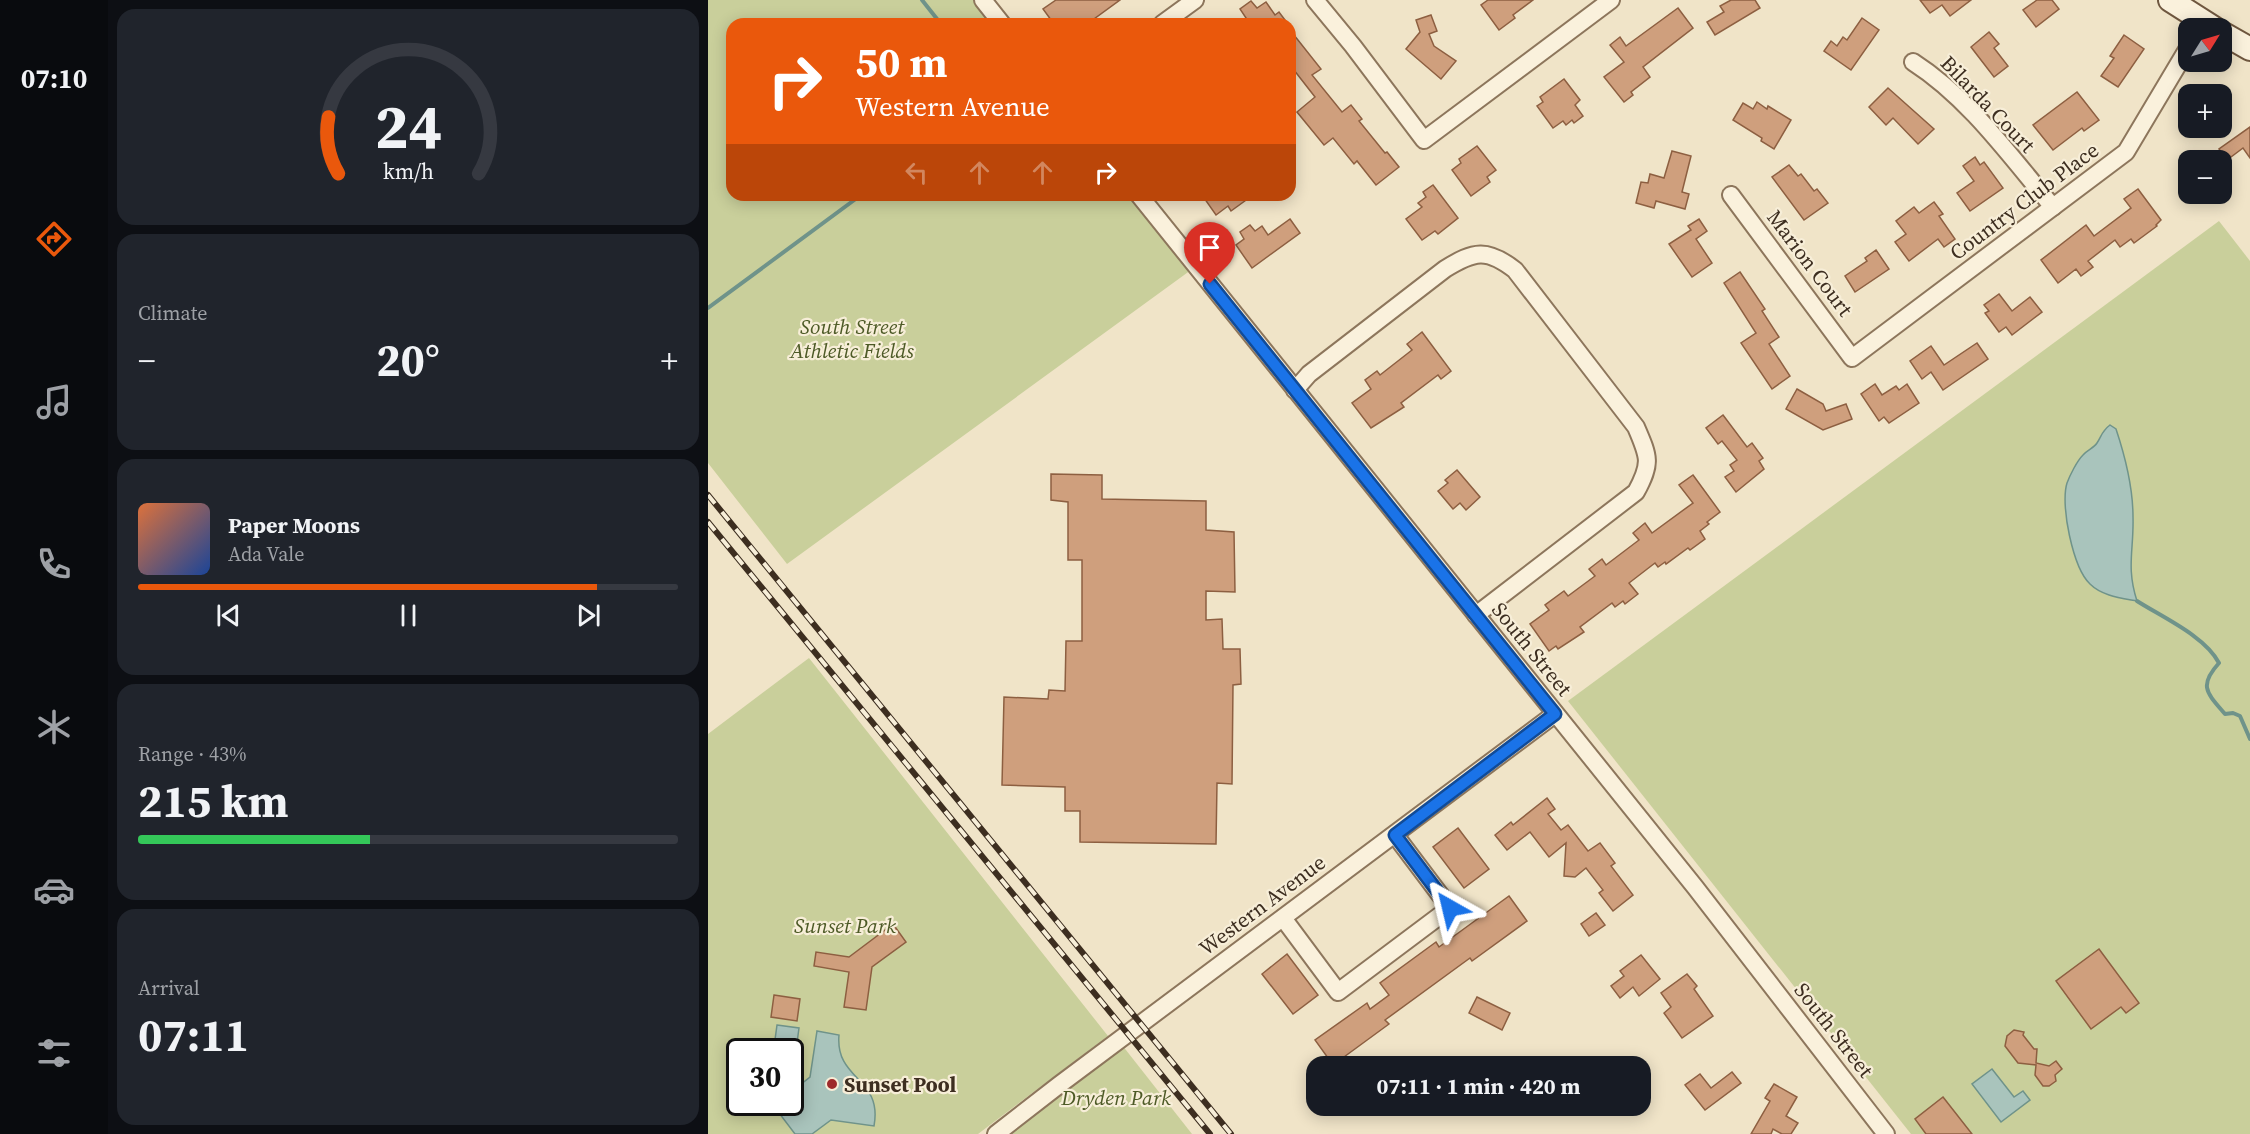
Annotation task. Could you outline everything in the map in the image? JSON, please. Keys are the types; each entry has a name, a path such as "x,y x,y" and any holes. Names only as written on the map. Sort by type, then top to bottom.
{"main road":[{"path":"2170,0 2196,18"},
{"path":"2232,40 2250,49"}],"street":[{"path":"983,0 997,18"},
{"path":"1170,18 1195,0"},
{"path":"1315,0 1424,140 1611,0"},
{"name":"Bilarda Court","path":"1913,62 1938,78 1983,124 2053,207"},
{"name":"Country Club Place","path":"1852,358 2126,152 2178,65"},
{"name":"Marion Court","path":"1731,195 1852,358"},
{"name":"South Street","path":"1144,201 1695,887 1878,1131"},
{"path":"1295,390 1309,374 1445,269 1463,258 1484,254 1498,257 1515,270 1636,427 1647,452 1647,472 1636,492 1476,615"},
{"name":"Western Avenue","path":"996,1134 1067,1078 1555,714"},
{"path":"1283,918 1338,992 1450,908 1395,835"}],"green space":[{"name":"South Street Athletic Fields","path":"708,0 973,0 987,18 726,18 726,201 1135,201 1191,270 787,564 708,463"},
{"path":"2219,221 2250,261 2250,1134 1911,1134 1568,701"},
{"name":"Sunset Park","path":"809,658 1108,1036 978,1134 708,1134 708,734"},
{"name":"Dryden Park","path":"1122,1045 1192,1134 1007,1134"}],"water":[{"path":"2110,425 2116,429 2130,484 2133,506 2131,568 2137,601 2106,594 2090,584 2078,565 2067,520 2065,493 2070,476 2076,464 2096,445"},
{"path":"777,1025 799,1028 798,1038 775,1038"},
{"name":"Sunset Pool","path":"817,1031 839,1035 844,1062 872,1098 875,1110 874,1126 831,1120 812,1134 795,1134 781,1116 804,1116 804,1082 810,1077"},
{"path":"1992,1069 2014,1097 2023,1091 2030,1100 2001,1122 1972,1084"}],"building":[{"path":"1056,0 1120,0 1095,18 1050,18 1043,9"},
{"path":"1488,0 1533,0 1513,15 1515,18 1499,30 1481,5"},
{"path":"1731,0 1755,0 1760,8 1715,35 1707,22 1724,12 1720,6"},
{"path":"1920,0 1971,0 1950,16 1942,5 1930,13"},
{"path":"2037,0 2052,0 2059,9 2036,27 2023,10"},
{"path":"1251,1 1257,8 1266,2 1275,15 1279,12 1284,18 1246,18 1240,9"},
{"path":"1678,8 1693,28 1643,67 1650,77 1631,92 1633,95 1624,102 1604,77 1624,62 1610,45 1620,37 1626,46"},
{"path":"1431,15 1437,31 1429,34 1434,46 1456,61 1441,79 1406,49 1420,32 1416,20"},
{"path":"1862,18 1879,30 1851,70 1824,51 1831,41 1837,46 1843,37 1847,40"},
{"path":"1989,32 1999,44 1994,48 2008,66 1994,77 1971,47"},
{"path":"2124,35 2144,49 2118,87 2101,76 2114,58 2110,56"},
{"path":"1296,38 1321,69 1312,75 1342,112 1351,105 1362,119 1359,121 1399,167 1376,185 1357,161 1354,164 1333,138 1324,145 1297,112 1315,97 1296,73"},
{"path":"1564,79 1580,100 1575,105 1583,116 1574,123 1572,120 1566,125 1563,121 1553,128 1537,106 1543,102 1540,97"},
{"path":"1888,88 1934,129 1918,144 1893,118 1886,125 1869,107"},
{"path":"2077,92 2099,120 2084,131 2082,128 2053,150 2033,125"},
{"path":"1757,102 1791,120 1774,149 1761,141 1762,138 1733,120 1743,103 1753,109"},
{"path":"2250,127 2250,158 2243,148 2232,156 2232,150 2219,149"},
{"path":"1477,146 1496,170 1487,177 1490,182 1471,196 1452,170 1461,163 1459,159"},
{"path":"1672,151 1691,156 1682,192 1689,194 1685,209 1656,201 1654,208 1636,203 1641,182 1648,183 1650,174 1664,178"},
{"path":"1975,157 1980,165 1984,162 2003,188 1970,211 1957,193 1974,181 1963,166"},
{"path":"1789,165 1798,176 1801,174 1814,191 1817,189 1828,203 1804,220 1772,177"},
{"path":"1433,185 1458,218 1438,234 1435,231 1422,240 1406,219 1422,207 1418,203 1426,197 1423,192"},
{"path":"2138,189 2161,220 2157,226 2134,243 2131,239 2120,247 2115,240 2088,261 2093,267 2081,276 2076,269 2058,283 2041,260 2086,225 2094,236 2131,208 2124,199"},
{"path":"1206,201 1245,201 1231,211 1228,206 1216,215"},
{"path":"1934,202 1943,214 1939,216 1955,239 1944,247 1938,239 1909,261 1895,242 1906,234 1896,221 1914,207 1919,213"},
{"path":"1290,219 1300,233 1252,268 1236,245 1244,239 1240,232 1250,225 1255,231 1262,226 1268,235"},
{"path":"1699,219 1707,231 1696,239 1712,263 1692,277 1669,244 1691,230 1688,226"},
{"path":"1876,250 1889,269 1855,292 1845,276 1867,261 1865,258"},
{"path":"1740,272 1765,309 1762,311 1779,337 1769,344 1790,376 1772,389 1741,343 1756,333 1724,283"},
{"path":"1999,294 2012,311 2030,297 2042,312 2012,335 2006,327 1999,332 1985,313 1989,311 1984,305"},
{"path":"1422,332 1451,371 1441,379 1438,375 1401,403 1404,407 1371,428 1352,403 1371,389 1365,380 1377,371 1380,375 1412,350 1407,344"},
{"path":"1977,343 1988,359 1943,390 1931,372 1922,379 1910,361 1931,346 1944,365"},
{"path":"1875,384 1882,395 1896,386 1899,390 1907,384 1919,403 1889,423 1884,417 1879,421 1861,394"},
{"path":"1797,389 1823,404 1826,411 1846,404 1852,419 1823,430 1786,409"},
{"path":"1723,415 1747,447 1752,443 1763,458 1759,461 1764,469 1736,492 1725,477 1734,471 1730,465 1737,460 1722,441 1718,444 1706,428"},
{"path":"1457,470 1480,497 1466,510 1460,503 1453,509 1438,491 1448,483 1445,480"},
{"path":"1051,474 1102,475 1102,499 1206,501 1206,530 1234,532 1235,592 1206,591 1206,620 1222,619 1223,649 1240,649 1241,684 1233,685 1232,784 1217,783 1216,844 1080,842 1080,811 1065,811 1065,787 1002,785 1004,697 1048,699 1049,690 1065,691 1066,641 1082,641 1082,560 1068,560 1068,502 1051,500"},
{"path":"1693,475 1720,512 1700,531 1705,539 1666,564 1665,562 1658,567 1655,563 1629,583 1638,594 1625,604 1623,601 1615,607 1612,603 1580,627 1584,632 1558,649 1556,646 1549,651 1530,624 1549,610 1545,605 1564,591 1568,596 1595,576 1589,569 1602,559 1606,565 1639,540 1633,533 1645,523 1652,533 1693,503 1679,485"},
{"path":"1547,798 1555,809 1548,814 1561,830 1568,825 1588,851 1600,843 1615,863 1611,866 1633,895 1613,911 1599,893 1603,890 1586,868 1575,877 1564,876 1566,843 1549,857 1530,832 1507,850 1495,835 1511,822 1513,825"},
{"path":"1458,828 1489,869 1464,888 1433,847"},
{"path":"1509,896 1527,921 1472,961 1470,958 1385,1020 1389,1024 1345,1056 1327,1056 1315,1040 1367,1003 1370,1009 1389,995 1380,983 1436,942 1439,947"},
{"path":"1596,913 1605,925 1589,936 1581,924"},
{"path":"893,924 906,942 872,967 866,1010 844,1007 849,972 814,966 816,952 849,957"},
{"path":"2099,949 2139,1003 2126,1013 2121,1007 2091,1029 2056,981"},
{"path":"1287,954 1318,995 1293,1014 1262,974"},
{"path":"1641,955 1660,979 1639,996 1633,987 1620,998 1611,986 1624,976 1620,971"},
{"path":"1687,974 1697,986 1694,989 1713,1016 1682,1038 1664,1013 1671,1007 1661,993"},
{"path":"774,995 800,999 797,1021 771,1017"},
{"path":"1477,997 1510,1013 1502,1030 1469,1013"},
{"path":"2014,1030 2024,1032 2023,1035 2034,1049 2037,1049 2036,1063 2049,1066 2056,1061 2062,1069 2055,1075 2056,1081 2049,1086 2043,1086 2035,1075 2036,1065 2018,1063 2005,1046 2007,1036"},
{"path":"1732,1072 1741,1083 1705,1110 1685,1085 1700,1074 1711,1088"},
{"path":"1774,1084 1797,1097 1786,1116 1798,1123 1791,1134 1782,1134 1773,1129 1771,1134 1751,1134 1770,1101 1765,1098"},
{"path":"1943,1097 1972,1134 1926,1134 1915,1119"}],"waterway":[{"path":"922,0 936,18"},
{"path":"708,308 853,201"},
{"path":"2137,601 2193,636 2212,653 2219,663 2212,671 2207,689 2225,714 2233,713 2240,716 2250,739"}],"railway":[{"path":"708,495 1231,1134"},
{"path":"708,522 1210,1134"}],"place":[{"name":"Sunset Pool","path":"832,1084"}],"route":[{"path":"1210,284 1555,714 1395,835 1450,908"}]}
